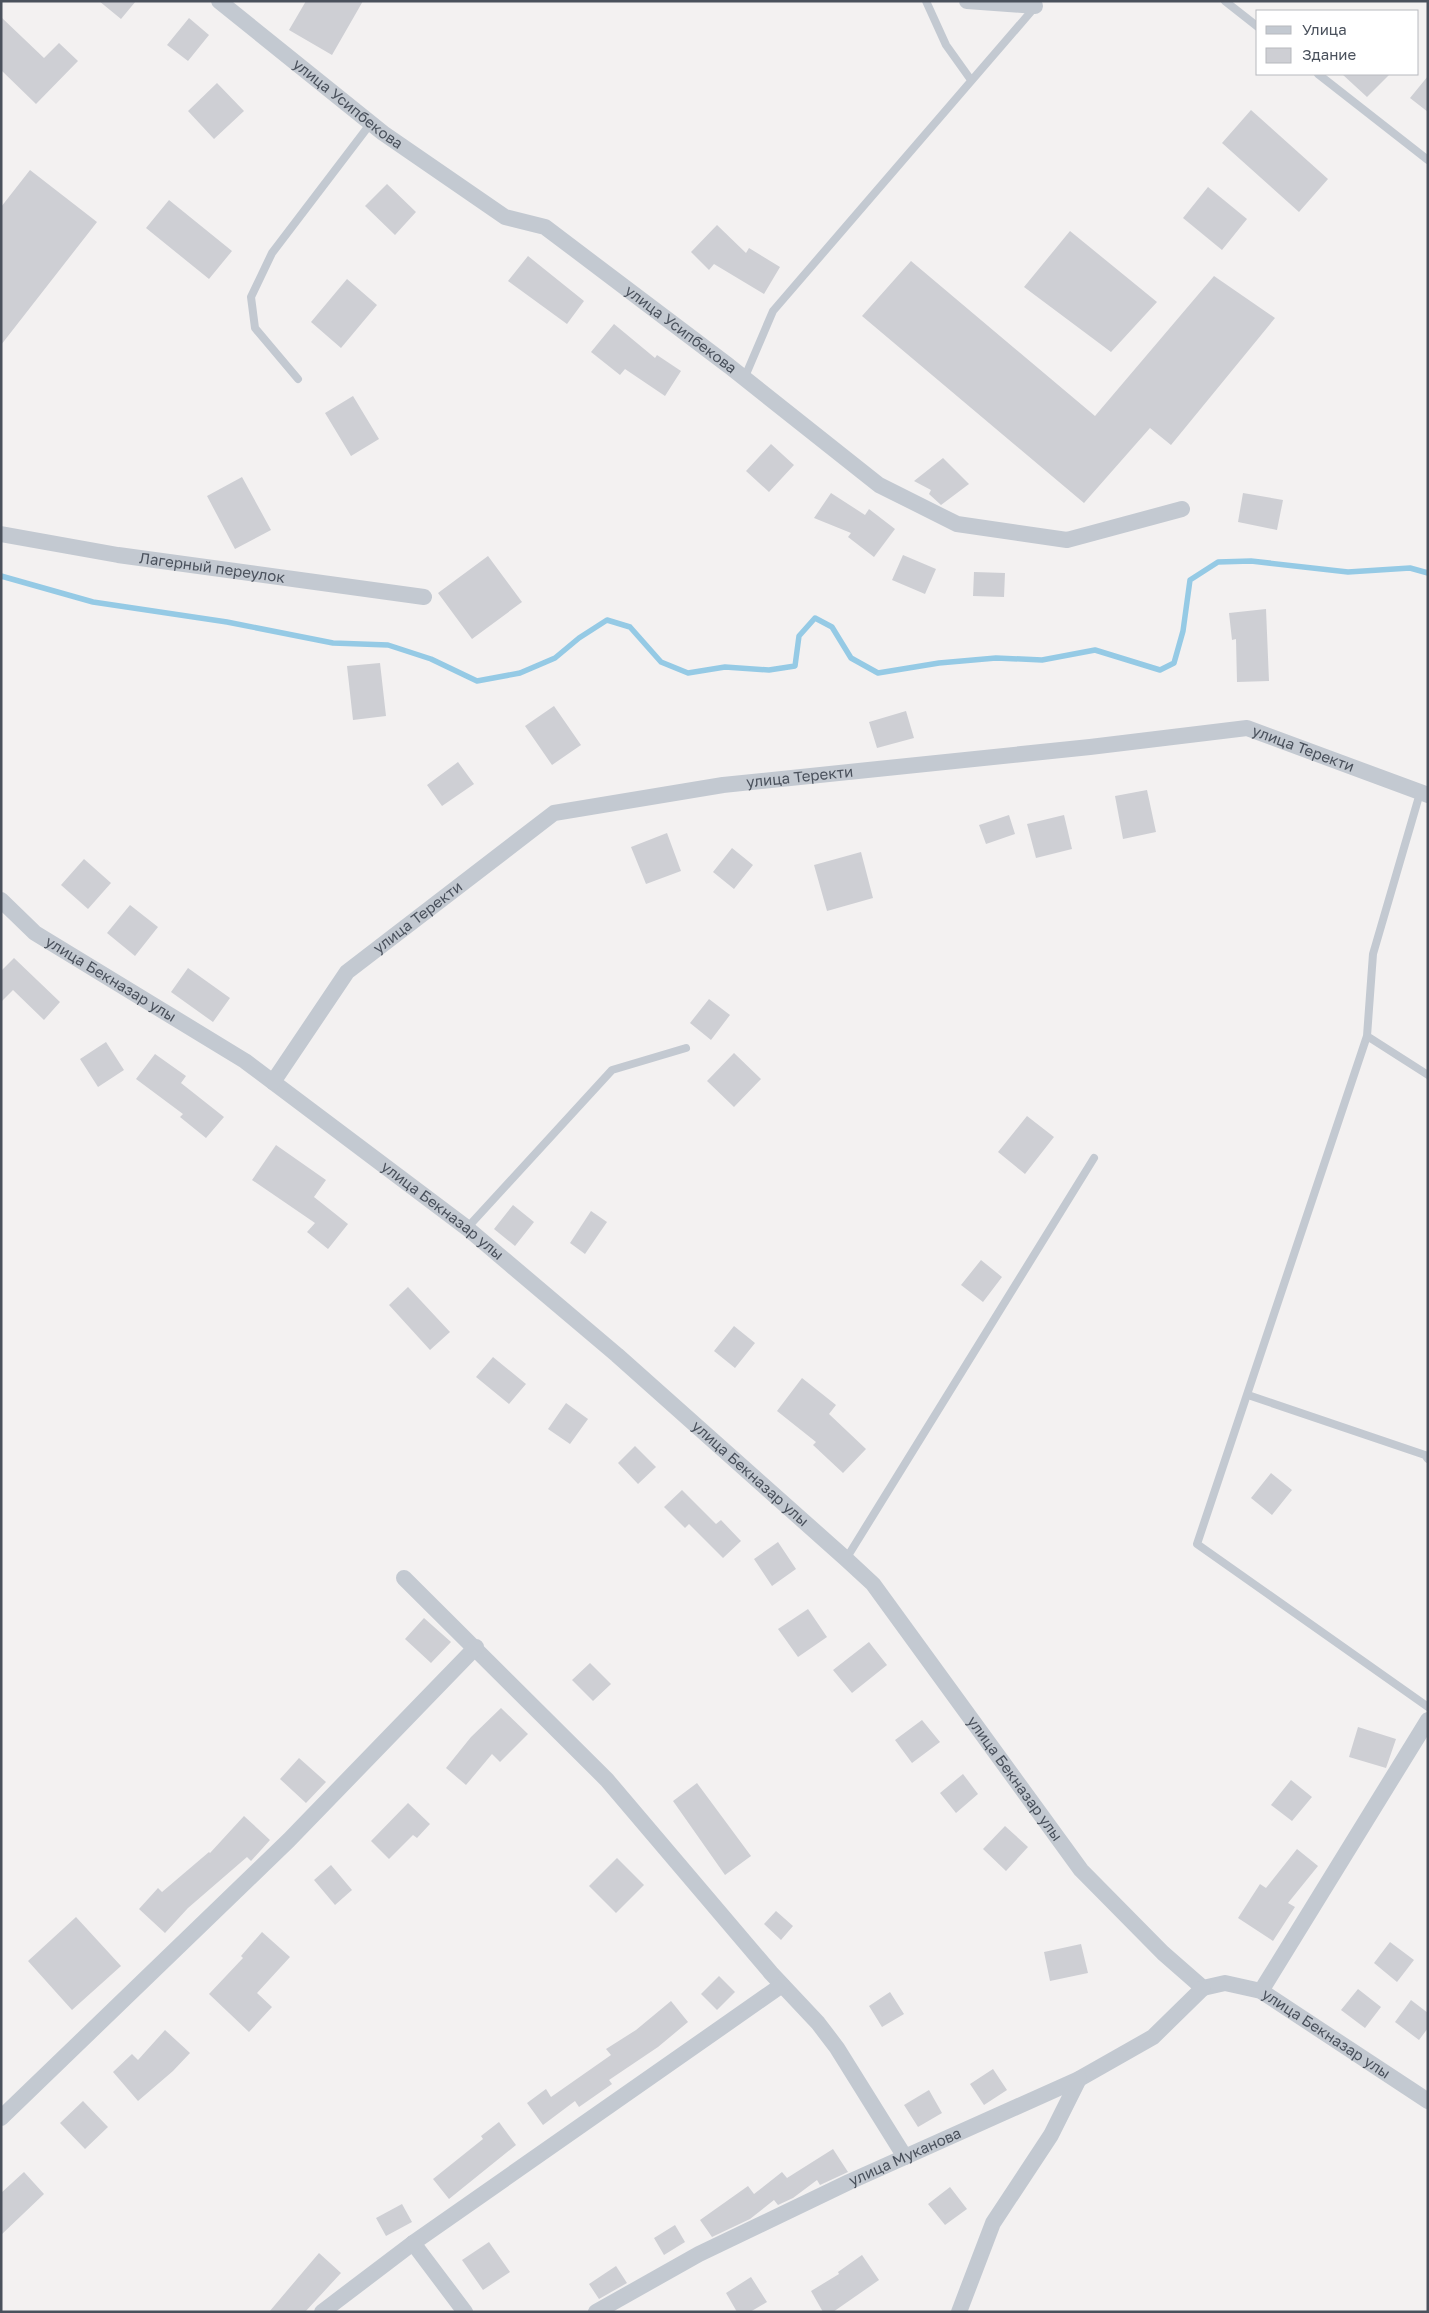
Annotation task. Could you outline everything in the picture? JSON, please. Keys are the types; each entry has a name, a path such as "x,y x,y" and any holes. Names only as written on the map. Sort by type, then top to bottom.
{"street":[{"name":"улица Усипбекова","path":"219,1 371,123 505,217 545,227 744,378 879,485 957,524 1067,540 1182,509"},
{"path":"967,1 1037,4"},
{"name":"Лагерный переулок","path":"1,534 118,555 424,597"},
{"name":"улица Теректи","path":"273,1082 347,972 554,813 723,785 1090,747 1246,728 1424,794"},
{"name":"улица Бекназар улы","path":"1,900 35,933 245,1061 467,1228 617,1355 846,1559 872,1584 1081,1870 1163,1953 1203,1988 1225,1983 1261,1991 1428,2101"},
{"path":"404,1578 476,1647 607,1780 782,1985 818,2023 837,2048 905,2158"},
{"path":"1,2118 289,1840 476,1647"},
{"path":"1261,1991 1428,1720"},
{"path":"322,2312 413,2243 782,1985"},
{"name":"улица Муканова","path":"596,2312 698,2254 1079,2079 1153,2037 1203,1988"},
{"path":"959,2312 994,2224 1051,2135 1079,2079"},
{"path":"413,2243 465,2312"}],"lane":[{"path":"926,1 946,45 971,80"},
{"path":"1225,1 1256,25"},
{"path":"744,378 772,311 1037,4"},
{"path":"1319,75 1428,160"},
{"path":"298,379 255,328 251,297 272,253 371,123"},
{"path":"1424,794 1373,954 1367,1036 1197,1544 1428,1708"},
{"path":"1367,1036 1428,1075"},
{"path":"467,1228 612,1070 686,1048"},
{"path":"846,1559 1094,1158"},
{"path":"1248,1395 1425,1455 1428,1459"}],"building":[{"path":"99,1 136,1 121,19"},
{"path":"306,1 363,1 332,55 289,30"},
{"path":"1,17 44,58 59,43 78,61 36,104 1,70"},
{"path":"189,18 209,35 188,61 167,45"},
{"path":"1343,75 1389,75 1367,97"},
{"path":"1428,76 1428,112 1410,98"},
{"path":"217,83 244,111 214,139 188,111"},
{"path":"1251,110 1328,179 1299,212 1222,143"},
{"path":"30,170 97,222 1,345 1,207"},
{"path":"387,184 416,212 395,235 365,206"},
{"path":"1208,187 1247,219 1222,250 1183,218"},
{"path":"169,200 232,251 209,279 146,228"},
{"path":"717,225 746,253 749,248 780,267 764,294 714,264 709,270 691,252"},
{"path":"1070,231 1157,302 1111,352 1024,287"},
{"path":"528,256 584,301 567,324 508,281"},
{"path":"911,261 1095,416 1214,276 1275,318 1171,445 1150,428 1084,503 862,316"},
{"path":"347,279 377,305 341,348 311,322"},
{"path":"614,324 655,358 657,355 681,371 665,396 625,369 620,375 591,352"},
{"path":"353,396 379,439 351,456 325,413"},
{"path":"771,444 794,465 769,492 746,471"},
{"path":"943,458 969,484 941,505 929,494 931,490 914,481"},
{"path":"242,477 271,530 235,549 207,496"},
{"path":"831,493 865,515 869,509 895,529 874,557 848,537 851,533 814,518"},
{"path":"1243,493 1283,500 1277,530 1238,522"},
{"path":"903,555 936,569 925,594 892,580"},
{"path":"488,556 522,602 472,639 438,593"},
{"path":"974,572 1005,573 1004,597 973,596"},
{"path":"1266,609 1269,681 1237,682 1236,639 1232,640 1229,613"},
{"path":"380,663 386,716 353,720 347,666"},
{"path":"554,706 581,745 552,765 525,726"},
{"path":"906,711 914,738 877,748 869,722"},
{"path":"458,762 474,784 442,806 427,785"},
{"path":"1147,790 1156,832 1123,839 1115,796"},
{"path":"1009,815 1015,834 986,844 979,825"},
{"path":"1064,815 1072,849 1036,858 1027,824"},
{"path":"667,833 681,871 646,884 631,847"},
{"path":"732,848 753,865 734,889 713,872"},
{"path":"861,852 873,898 827,911 814,865"},
{"path":"84,859 111,883 88,909 61,885"},
{"path":"130,905 158,927 135,956 107,933"},
{"path":"14,958 60,1002 44,1020 13,990 1,1002 1,971"},
{"path":"188,968 230,998 213,1022 171,992"},
{"path":"709,999 730,1015 711,1040 690,1023"},
{"path":"106,1042 124,1070 98,1087 80,1059"},
{"path":"734,1053 761,1079 734,1107 707,1081"},
{"path":"155,1054 186,1076 181,1083 224,1117 206,1138 180,1117 183,1114 136,1079"},
{"path":"1027,1116 1054,1137 1025,1174 998,1152"},
{"path":"276,1145 326,1180 314,1197 348,1224 328,1249 307,1232 315,1223 252,1180"},
{"path":"513,1205 534,1222 515,1246 494,1229"},
{"path":"591,1211 607,1222 585,1254 570,1243"},
{"path":"981,1260 1002,1277 983,1302 961,1285"},
{"path":"408,1287 450,1332 430,1350 389,1305"},
{"path":"734,1326 755,1343 735,1368 714,1351"},
{"path":"493,1357 526,1384 509,1404 476,1377"},
{"path":"802,1378 836,1405 829,1414 866,1449 843,1473 813,1445 816,1442 777,1411"},
{"path":"566,1403 588,1419 570,1444 548,1429"},
{"path":"635,1446 656,1467 638,1484 618,1463"},
{"path":"1271,1473 1292,1490 1272,1515 1251,1498"},
{"path":"682,1490 716,1524 721,1520 741,1541 723,1558 689,1524 685,1528 664,1507"},
{"path":"778,1542 796,1569 772,1586 754,1559"},
{"path":"808,1609 827,1637 798,1657 778,1629"},
{"path":"424,1618 451,1642 431,1663 405,1639"},
{"path":"869,1642 887,1665 852,1693 833,1670"},
{"path":"590,1663 611,1684 593,1701 572,1680"},
{"path":"501,1708 528,1734 500,1762 492,1754 466,1785 446,1768 471,1737"},
{"path":"922,1720 940,1742 912,1763 895,1740"},
{"path":"1358,1727 1396,1739 1386,1768 1349,1757"},
{"path":"299,1758 326,1782 306,1803 280,1779"},
{"path":"963,1774 978,1794 956,1813 940,1793"},
{"path":"1291,1780 1312,1797 1292,1821 1271,1805"},
{"path":"697,1783 751,1856 725,1875 673,1801"},
{"path":"408,1803 430,1824 417,1838 413,1835 389,1859 371,1841"},
{"path":"244,1816 270,1840 251,1861 247,1857 188,1908 165,1933 139,1909 158,1888 162,1892 210,1853"},
{"path":"1005,1826 1028,1847 1006,1871 983,1849"},
{"path":"1297,1849 1318,1866 1288,1903 1295,1907 1273,1941 1238,1918 1260,1884 1266,1888"},
{"path":"617,1858 644,1885 616,1913 589,1886"},
{"path":"331,1865 352,1890 335,1905 314,1880"},
{"path":"776,1911 793,1926 781,1940 764,1924"},
{"path":"76,1917 121,1966 72,2010 28,1961"},
{"path":"262,1932 290,1957 257,1993 272,2007 249,2032 209,1994 243,1958 241,1956"},
{"path":"1390,1942 1414,1960 1397,1982 1374,1963"},
{"path":"1081,1944 1088,1973 1050,1981 1044,1952"},
{"path":"719,1976 735,1992 717,2010 701,1994"},
{"path":"1358,1989 1381,2007 1365,2028 1341,2010"},
{"path":"890,1992 904,2014 882,2027 869,2006"},
{"path":"1411,2000 1428,2013 1428,2028 1419,2040 1395,2022"},
{"path":"671,2001 688,2022 658,2047 609,2080 612,2084 579,2107 575,2101 543,2125 527,2103 546,2089 551,2097 611,2055 606,2049 636,2030"},
{"path":"165,2030 190,2053 173,2071 138,2101 113,2072 132,2054 138,2060"},
{"path":"993,2069 1007,2090 984,2105 970,2084"},
{"path":"929,2090 942,2113 918,2127 904,2105"},
{"path":"83,2101 108,2127 85,2149 60,2123"},
{"path":"499,2122 516,2145 449,2199 433,2179 483,2139 481,2136"},
{"path":"833,2149 848,2172 820,2185 817,2180 793,2198 778,2205 774,2200 750,2219 712,2237 700,2220 748,2186 754,2194 782,2172 787,2178"},
{"path":"24,2172 44,2194 1,2235 1,2193"},
{"path":"950,2187 967,2209 945,2225 928,2204"},
{"path":"402,2204 412,2222 386,2236 376,2218"},
{"path":"675,2225 685,2242 664,2255 654,2238"},
{"path":"489,2242 510,2272 483,2290 462,2260"},
{"path":"319,2253 341,2273 305,2312 269,2312"},
{"path":"862,2255 879,2280 833,2312 823,2312 811,2291 839,2274 838,2272"},
{"path":"616,2266 627,2283 599,2299 589,2284"},
{"path":"751,2277 767,2302 750,2312 737,2312 726,2293"}],"waterway":[{"path":"1,576 93,602 227,622 333,643 388,645 431,659 477,681 520,673 555,658 579,638 607,620 630,627 661,662 688,673 725,667 769,670 795,666 799,636 815,618 832,627 851,658 878,673 939,663 996,658 1042,660 1095,650 1160,670 1174,663 1183,631 1190,580 1218,562 1251,561 1348,572 1410,568 1428,573"}]}
